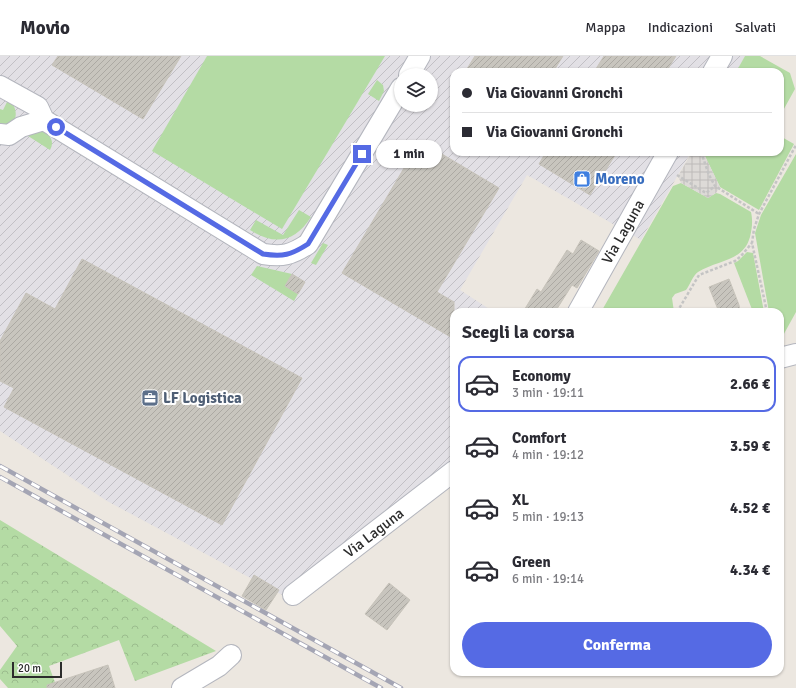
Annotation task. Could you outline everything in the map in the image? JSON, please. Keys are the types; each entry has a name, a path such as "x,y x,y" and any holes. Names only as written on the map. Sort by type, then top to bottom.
{"street":[{"path":"413,68 420,56"},
{"path":"715,68 722,56"},
{"path":"0,86 38,107 44,120 263,254 278,256 294,253 308,244 394,100"},
{"path":"20,97 23,110 21,127"},
{"path":"0,134 9,135 21,127 44,120"},
{"name":"Via Laguna","path":"580,308 666,156"},
{"path":"784,357 796,354"},
{"name":"Via Laguna","path":"293,595 450,474"},
{"path":"182,688 219,666 231,655"}],"path":[{"path":"766,308 752,243 759,214 796,146"},
{"path":"702,156 709,175 715,186 759,214"},
{"path":"677,175 706,193 715,186"},
{"path":"680,308 699,274 735,261 752,243"}],"shaded area":[{"path":"0,56 745,56 738,68 450,68 450,156 689,156 641,240 527,175 460,290 488,308 450,308 450,472 286,597 107,501 0,431"},
{"path":"690,156 705,156 720,187 716,193 708,198 681,183 678,176"}],"green space":[{"path":"207,56 385,56 282,229 152,151"},
{"path":"745,56 760,56 781,68 738,68"},
{"path":"784,70 790,73 795,89 784,109"},
{"path":"377,80 383,85 384,91 379,101 368,94"},
{"path":"8,100 15,109 16,116 13,122 9,125 0,127 0,109 3,110"},
{"path":"42,130 51,138 52,144 50,150 25,134"},
{"path":"784,138 794,144 759,210 720,187 705,156 784,156"},
{"path":"796,154 796,312 784,334 784,308 768,308 755,233 761,215"},
{"path":"681,183 708,198 716,193 720,194 751,212 752,228 747,245 735,256 696,273 686,290 675,294 672,298 673,308 603,308 673,186"},
{"path":"299,210 311,217 298,232 284,239 276,240 268,238 250,230 256,220 283,235"},
{"path":"323,243 328,245 316,265 311,263"},
{"path":"747,252 753,253 763,308 751,308 734,263"},
{"path":"257,266 292,274 285,286 298,294 294,301 251,275"},
{"path":"0,520 216,651 135,681 119,640 49,666 57,688 8,688 0,679 0,670 17,646 0,626"}],"building":[{"path":"58,56 181,56 143,119 52,65"},
{"path":"475,56 563,56 556,68 468,68"},
{"path":"604,56 676,56 668,68 596,68"},
{"path":"420,141 499,188 437,292 454,302 454,308 450,308 450,337 342,273"},
{"name":"Moreno","path":"544,156 614,156 590,195 539,164"},
{"path":"581,240 599,251 577,288 572,285 558,308 525,308 537,289 541,292 567,250 573,254"},
{"name":"LF Logistica","path":"82,259 302,378 222,525 4,407 14,388 0,381 0,341 26,293 55,309"},
{"path":"292,274 305,282 298,294 285,286"},
{"path":"729,279 739,308 717,308 709,287"},
{"path":"254,575 279,590 266,610 242,596"},
{"path":"389,583 410,600 387,630 365,614"},
{"path":"108,665 115,688 47,688 47,685"}],"railway":[{"path":"0,466 401,688"},
{"path":"0,477 381,688"}],"place":[{"name":"Moreno","path":"582,179"},
{"name":"LF Logistica","path":"150,398"}],"route":[{"path":"56,127 263,254 278,256 294,253 308,244 362,154"}]}
